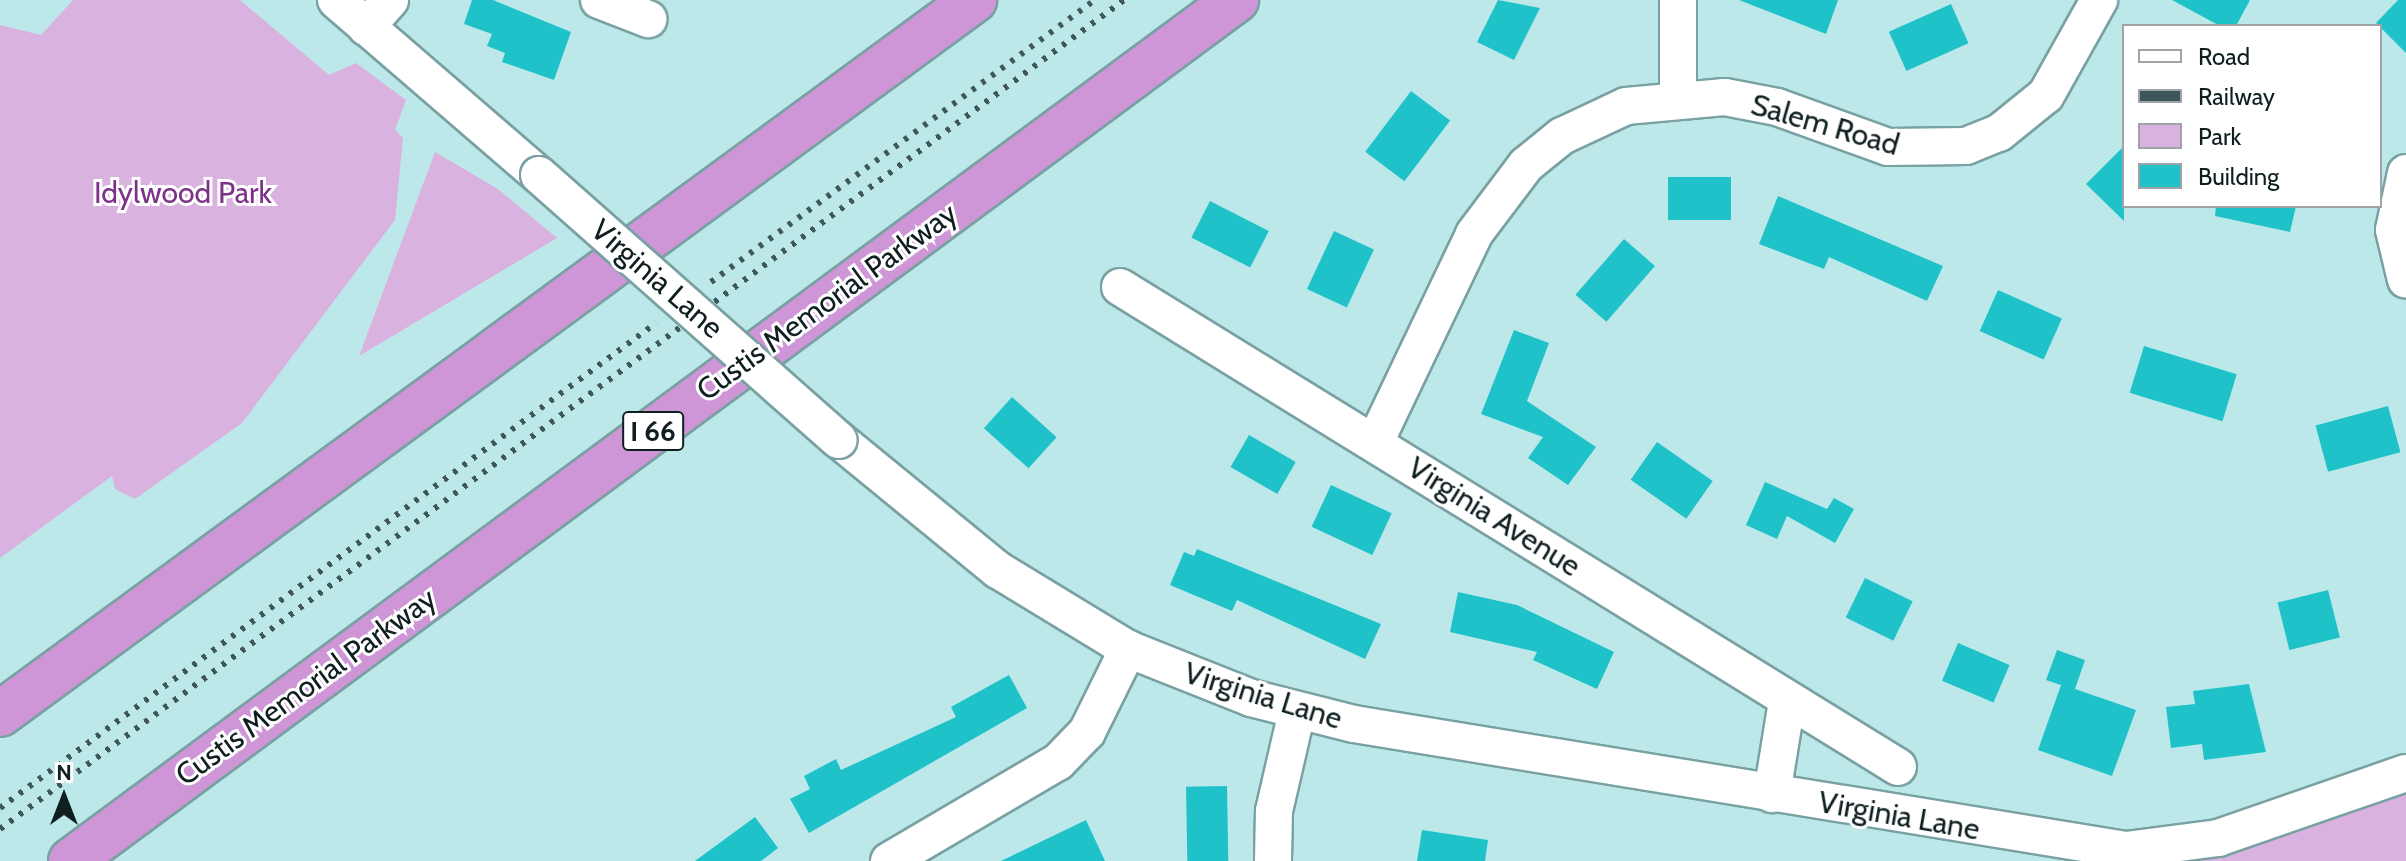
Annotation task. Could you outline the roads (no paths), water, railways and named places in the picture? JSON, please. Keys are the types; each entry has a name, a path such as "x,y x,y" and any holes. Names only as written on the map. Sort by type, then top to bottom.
{"highway":[{"path":"0,714 974,0"},
{"name":"Custis Memorial Parkway","path":"71,861 1236,0"},
{"path":"0,691 282,508"},
{"path":"0,734 282,508"}],"street":[{"name":"Virginia Lane","path":"336,0 839,440 998,570 1128,649 1297,711 1772,794 2126,850 2218,838 2406,773"},
{"path":"366,27 390,0"},
{"path":"599,0 648,19"},
{"path":"1678,0 1678,97"},
{"name":"Salem Road","path":"1375,442 1500,193 1562,136 1626,106 1678,97 1777,107 1888,147 1966,146 1999,133 2046,95 2099,0"},
{"path":"2406,173 2394,230 2406,280"},
{"name":"Virginia Avenue","path":"1120,287 1898,767"},
{"path":"889,861 1058,762 1087,732 1128,649"},
{"path":"1772,794 1787,701"},
{"path":"1273,861 1274,811 1297,711"}],"railway":[{"path":"711,282 1095,0"},
{"path":"0,829 1124,0"},
{"path":"0,808 656,323"}],"park label":[{"name":"Idylwood Park","path":"183,193"}]}
